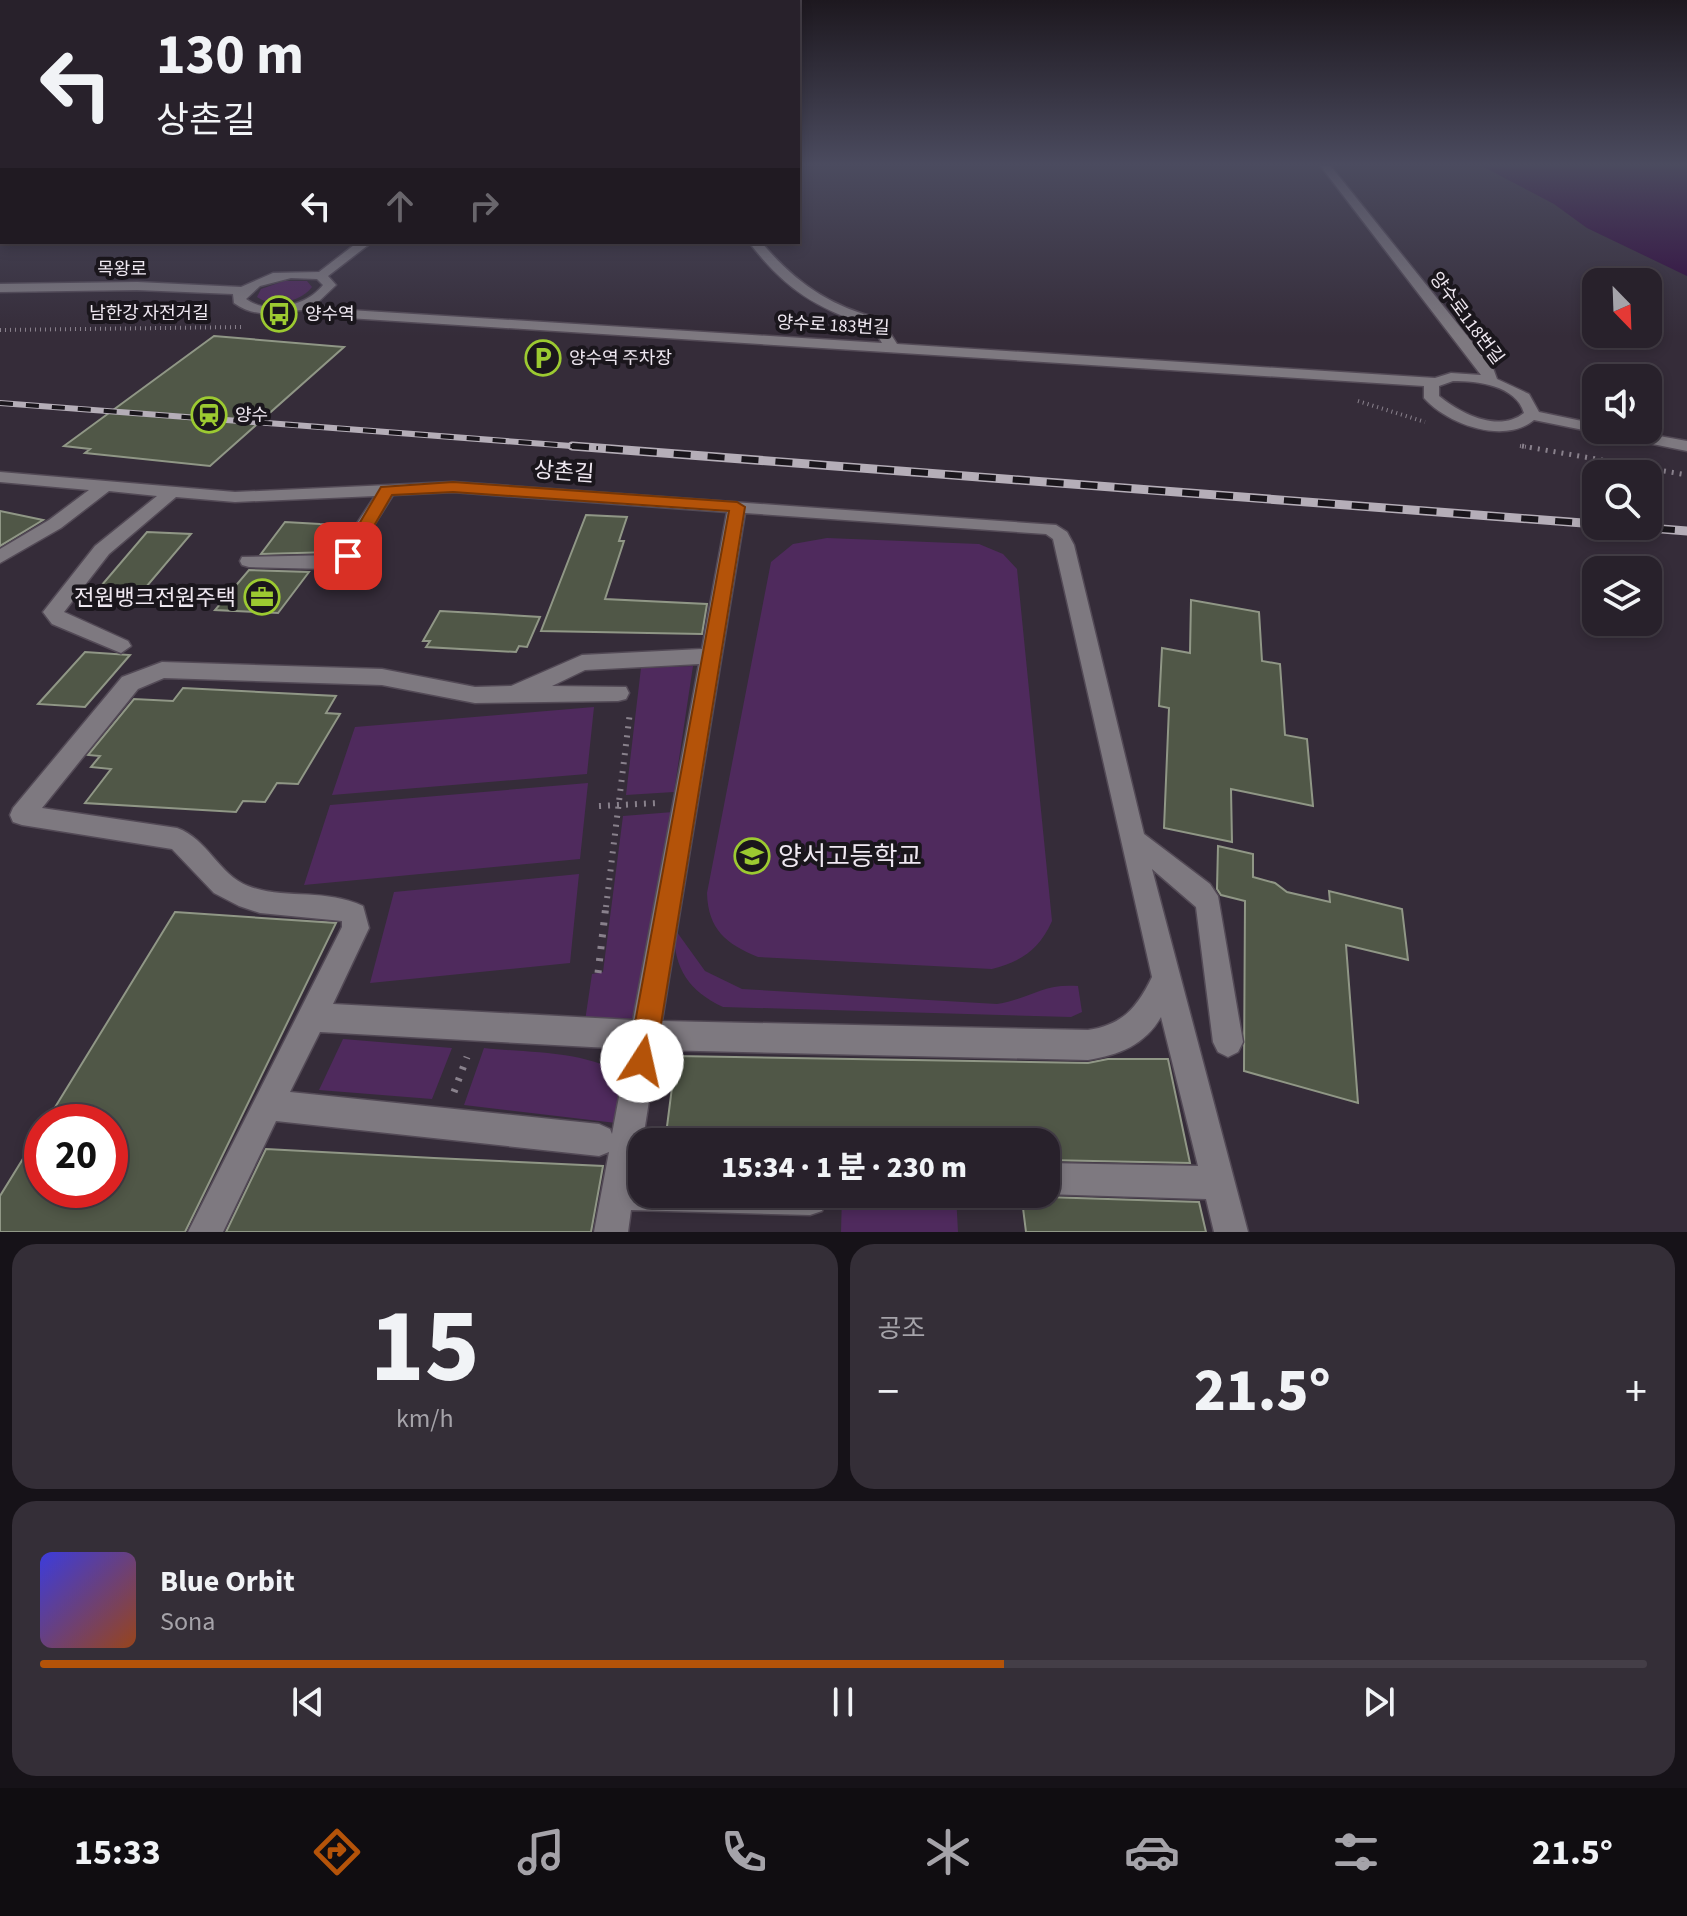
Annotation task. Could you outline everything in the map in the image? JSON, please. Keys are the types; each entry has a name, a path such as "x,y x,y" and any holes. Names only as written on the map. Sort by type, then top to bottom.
{"street":[{"name":"양수로118번길","path":"1370,221 1488,371 1490,381"},
{"path":"243,291 239,300 252,309 302,304 327,290 330,285 321,276 363,244"},
{"path":"757,244 813,302 840,314 876,322 892,348"},
{"name":"목왕로","path":"0,288 137,286 243,291 256,282 284,275 321,276"},
{"name":"양수로 183번길","path":"302,304 332,313 1364,379 1435,382 1466,377 1490,381 1525,398 1531,406 1531,415 1517,424 1485,423 1453,413 1436,402 1364,379"},
{"path":"1435,382 1429,391 1436,402"},
{"path":"1531,415 1582,426"},
{"path":"1662,442 1687,446"},
{"name":"상촌길","path":"0,477 235,497 453,487 1037,526 1061,536 1133,840"},
{"path":"0,557 55,524 104,487"},
{"path":"249,561 327,563 343,559 387,490"},
{"path":"121,646 59,619 53,612 102,550 171,493"},
{"path":"611,1232 737,507"},
{"path":"513,695 582,663 712,656"},
{"path":"205,1232 356,928 354,914 252,899 231,891 216,882 188,845 177,839 22,815 130,683 147,674 180,668 357,676 464,693 618,693"},
{"path":"1133,840 1231,1232"},
{"path":"1133,840 1191,883 1209,904 1228,1042"},
{"path":"312,1017 646,1035 1088,1045 1124,1036 1140,1025 1152,1012 1166,976"},
{"path":"269,1105 599,1140"},
{"path":"1060,1179 1219,1183"},
{"path":"618,1193 628,1193"}],"path":[{"name":"남한강 자전거길","path":"0,330 253,327"},
{"path":"598,973 637,659"},
{"path":"599,806 687,801"},
{"path":"443,1124 477,1028"}],"shaded area":[{"path":"1578,221 1687,221 1687,276"},
{"path":"284,281 307,281 312,287 286,302 270,302 257,297 261,289"},
{"path":"827,538 979,544 1003,554 1017,569 1052,921 1035,947 1012,962 992,969 758,957 728,941 715,926 707,893 771,562 793,544"},
{"path":"693,666 674,792 626,795 641,668"},
{"path":"594,707 587,774 332,795 355,727"},
{"path":"588,783 580,859 304,885 330,805"},
{"path":"673,812 637,1019 585,1021 592,974 603,972 623,816"},
{"path":"579,874 570,963 370,983 394,892"},
{"path":"674,928 705,971 742,989 997,1004 1045,989 1078,986 1082,1012 1071,1017 723,1007 700,993 685,976 676,955"},
{"path":"343,1039 452,1048 432,1099 319,1090"},
{"path":"484,1048 559,1054 613,1069 628,1078 616,1123 464,1105"},
{"path":"842,1208 957,1208 958,1232 841,1232"}],"building":[{"path":"214,336 344,347 210,466 85,453 90,449 64,446"},
{"path":"0,511 43,520 0,546"},
{"path":"586,515 627,517 619,541 624,541 605,599 707,604 702,634 541,631"},
{"path":"285,522 352,525 334,552 261,554"},
{"path":"147,532 191,534 141,593 95,593"},
{"path":"249,570 309,572 278,613 215,610"},
{"path":"1191,600 1259,612 1262,661 1280,664 1285,735 1307,739 1313,806 1231,789 1232,842 1164,828 1169,708 1159,706 1162,648 1190,653"},
{"path":"440,611 540,617 527,647 519,646 516,652 426,647 430,641 423,641"},
{"path":"85,652 130,655 85,707 38,704"},
{"path":"183,688 336,696 326,713 340,714 298,784 277,783 265,802 243,801 236,812 85,803 111,769 91,767 100,756 88,755 134,699 173,701"},
{"path":"1218,846 1253,854 1253,877 1275,883 1287,892 1330,902 1329,891 1402,909 1408,960 1346,945 1358,1103 1244,1071 1245,901 1221,895 1217,889"},
{"path":"175,912 336,923 185,1232 0,1232 0,1196 24,1157 24,1208 128,1208 128,1104 57,1104"},
{"path":"676,1056 1088,1063 1108,1059 1168,1059 1190,1163 1060,1160 1060,1128 667,1128"},
{"path":"266,1149 603,1166 591,1232 226,1232"},
{"path":"1060,1197 1199,1202 1206,1232 1026,1232 1023,1208 1060,1208"}],"railway":[{"path":"0,403 598,448"},
{"path":"572,446 1582,523"},
{"path":"1662,529 1687,531"}],"place":[{"name":"양수역","path":"279,314"},
{"name":"양수역 주차장","path":"543,358"},
{"name":"양수","path":"209,415"},
{"name":"전원뱅크전원주택","path":"262,597"},
{"name":"양서고등학교","path":"752,856"}],"route":[{"path":"348,556 387,490 453,487 737,507 642,1061"}]}
